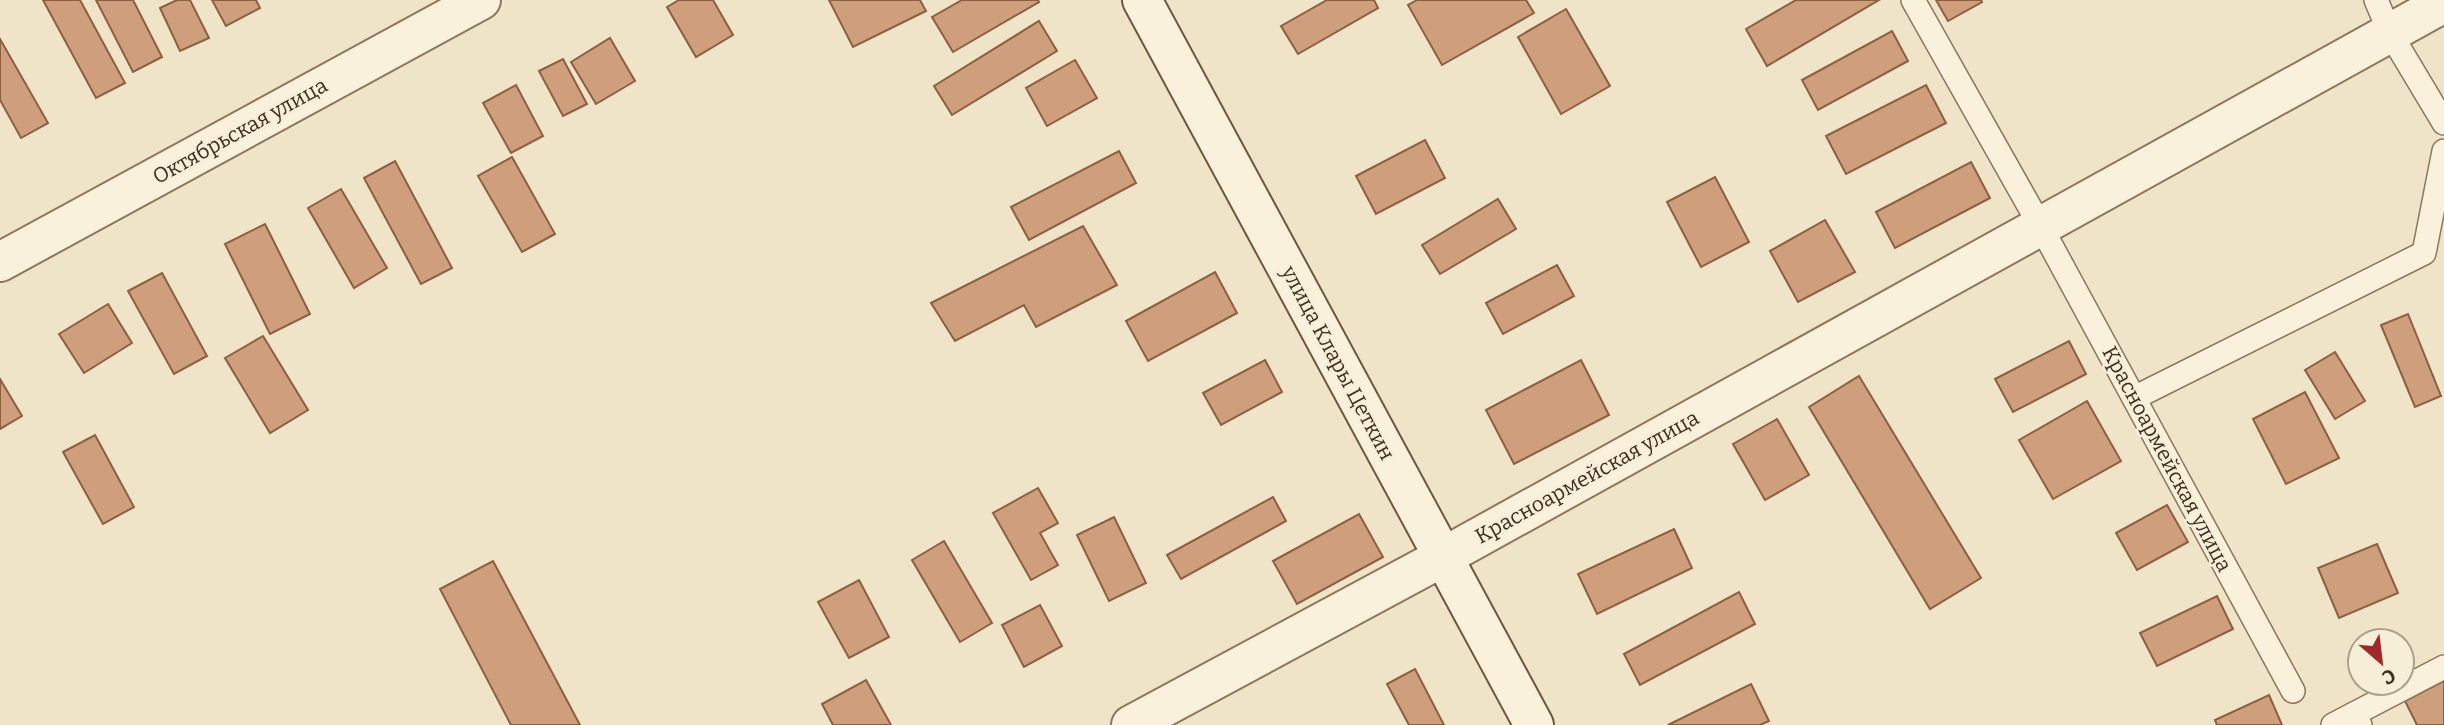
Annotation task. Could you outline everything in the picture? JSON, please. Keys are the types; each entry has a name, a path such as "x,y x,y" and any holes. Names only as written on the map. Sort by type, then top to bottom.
{"street":[{"name":"Октябрьская улица","path":"0,262 481,0"},
{"name":"улица Клары Цеткин","path":"1142,0 1534,725"},
{"name":"Красноармейская улица","path":"1131,725 1443,557 2041,227 2383,16 2444,3"}],"lane":[{"name":"Красноармейская улица","path":"1913,0 2041,227 2293,691"},
{"path":"2383,16 2444,123"},
{"path":"2134,398 2424,253 2444,151"},
{"path":"2333,725 2357,720 2444,667"}],"building":[{"path":"43,0 80,0 125,83 96,98"},
{"path":"96,0 133,0 162,57 133,72"},
{"path":"177,0 190,0 209,38 180,51 160,8"},
{"path":"212,0 256,0 260,8 226,26"},
{"path":"679,0 713,0 733,35 696,57 667,7"},
{"path":"829,0 920,0 926,11 853,47"},
{"path":"962,0 1039,2 953,52 932,17"},
{"path":"1327,0 1374,0 1378,8 1298,54 1281,26"},
{"path":"1417,0 1526,0 1534,13 1442,65 1408,5"},
{"path":"1796,0 1879,0 1767,66 1746,29"},
{"path":"1936,0 1981,0 1982,2 1948,21"},
{"path":"1566,9 1610,86 1561,114 1518,37"},
{"path":"1039,21 1057,51 952,115 934,86"},
{"path":"1892,31 1908,61 1818,110 1802,80"},
{"path":"610,38 635,81 596,104 571,62"},
{"path":"0,39 48,123 21,138 0,100"},
{"path":"563,59 587,104 563,116 539,71"},
{"path":"1075,60 1097,98 1047,126 1026,88"},
{"path":"516,85 543,136 511,153 483,103"},
{"path":"1926,85 1946,123 1846,174 1826,136"},
{"path":"1425,140 1445,178 1376,214 1356,176"},
{"path":"1119,151 1136,183 1029,240 1011,207"},
{"path":"512,157 555,234 522,252 478,176"},
{"path":"395,161 452,268 421,284 364,178"},
{"path":"1971,162 1990,198 1895,248 1876,212"},
{"path":"1715,177 1749,242 1701,267 1667,202"},
{"path":"341,189 387,268 354,288 308,208"},
{"path":"1498,199 1516,229 1440,274 1422,245"},
{"path":"1825,220 1855,272 1798,302 1770,251"},
{"path":"265,224 310,314 270,334 225,244"},
{"path":"1083,226 1117,285 1036,327 1024,305 955,341 931,303"},
{"path":"1557,265 1574,296 1503,334 1486,303"},
{"path":"1215,272 1237,313 1148,361 1126,321"},
{"path":"162,273 207,356 174,374 128,291"},
{"path":"108,304 132,343 84,373 59,334"},
{"path":"2408,314 2441,396 2415,407 2381,325"},
{"path":"263,336 308,410 270,433 225,358"},
{"path":"2069,341 2086,374 2013,412 1995,379"},
{"path":"2335,352 2365,401 2335,419 2305,370"},
{"path":"1265,360 1282,392 1221,425 1203,393"},
{"path":"1581,360 1609,415 1514,464 1486,410"},
{"path":"1859,376 1981,578 1930,609 1809,407"},
{"path":"0,379 22,416 0,429"},
{"path":"2305,392 2339,458 2286,484 2253,419"},
{"path":"2087,401 2121,461 2053,499 2019,440"},
{"path":"1777,419 1809,475 1765,500 1733,444"},
{"path":"95,435 134,507 103,524 63,452"},
{"path":"1038,488 1058,523 1040,533 1058,565 1031,580 993,513"},
{"path":"1273,497 1286,521 1181,579 1167,555"},
{"path":"2167,505 2188,542 2137,570 2116,533"},
{"path":"1359,514 1383,557 1297,604 1273,561"},
{"path":"1114,517 1146,583 1109,601 1077,535"},
{"path":"1674,529 1692,568 1597,614 1578,574"},
{"path":"944,541 992,623 960,642 912,560"},
{"path":"2377,544 2398,593 2339,618 2318,568"},
{"path":"493,561 580,725 511,725 440,589"},
{"path":"859,580 889,637 849,658 818,602"},
{"path":"1739,592 1755,624 1640,685 1624,654"},
{"path":"2217,596 2233,629 2157,666 2140,633"},
{"path":"1040,605 1062,646 1024,667 1002,625"},
{"path":"1415,669 1444,725 1409,725 1387,684"},
{"path":"866,680 891,725 833,725 822,704"},
{"path":"2444,681 2444,725 2417,725 2405,701"},
{"path":"1751,684 1769,721 1760,725 1668,725"},
{"path":"2269,695 2282,725 2217,725 2215,720"}]}
